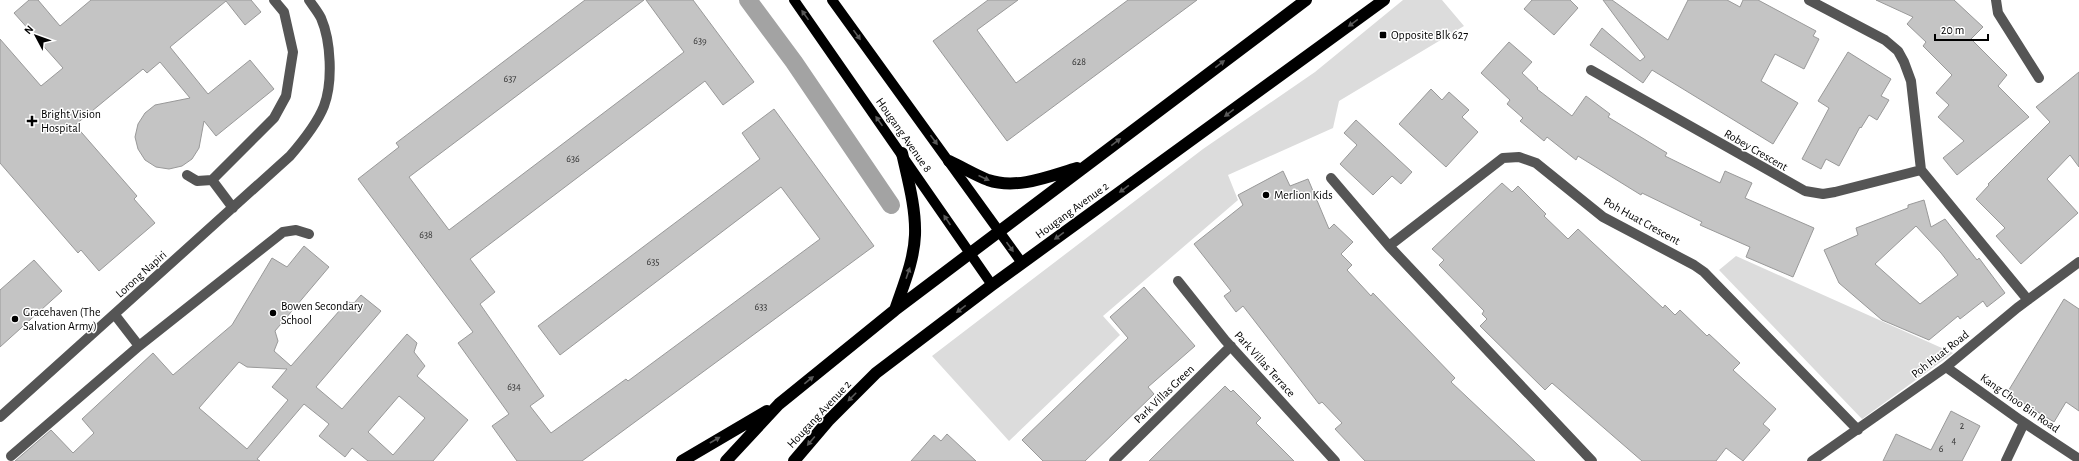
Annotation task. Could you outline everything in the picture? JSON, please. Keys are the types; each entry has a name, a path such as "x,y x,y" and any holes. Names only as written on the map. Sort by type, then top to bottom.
{"highway":[{"path":"726,461 779,404 895,310 998,230 1306,0"},
{"name":"Hougang Avenue 2","path":"794,461 828,421 876,373 992,285 1384,0"},
{"path":"895,310 912,261 915,236 914,208 902,153"},
{"path":"949,161 990,180 1013,184 1037,179 1085,165"},
{"path":"682,461 779,404"}],"main road":[{"name":"Hougang Avenue 8","path":"794,0 902,153 992,285"},
{"name":"Hougang Avenue 8","path":"832,0 1022,264"}],"street":[{"path":"187,176 197,181 212,180 274,118 286,96 293,52 284,12 274,0"},
{"path":"212,180 233,208 290,156 307,136 324,106 330,81 329,53 321,18 309,0"},
{"path":"1809,0 1885,40 1898,51 1911,81 1921,170 2028,300"},
{"path":"1996,0 1998,13 2039,78"},
{"name":"Robey Crescent","path":"1591,70 1805,191 1822,194 1835,192 1921,170"},
{"name":"Poh Huat Crescent","path":"1389,246 1503,158 1519,157 1536,163 1603,217 1694,265 1704,272 1858,430"},
{"path":"1331,178 1389,246 1592,461"},
{"name":"Lorong Napiri","path":"0,416 115,315 233,208"},
{"path":"11,456 139,346 283,232 296,230 309,234"},
{"name":"Poh Huat Road","path":"1812,461 1946,367 2028,300 2079,262"},
{"name":"Park Villas Terrace","path":"1178,281 1231,346 1335,461"},
{"path":"115,315 139,346"},
{"name":"Park Villas Green","path":"1114,461 1231,346"},
{"name":"Kang Choo Bin Road","path":"1946,367 2024,423 2079,459"},
{"path":"2006,461 2024,423"}],"shaded area":[{"path":"1403,0 1442,0 1464,26 1339,101 1333,128 1228,175 1238,200 1103,316 1120,335 1009,441 932,356 1203,149 1315,72"},
{"path":"1736,256 1953,353 1862,419 1719,270"}],"building":[{"path":"29,0 38,0 60,26 91,0 251,0 261,12 245,25 226,1 170,47 208,94 250,60 274,89 216,136 204,121 199,148 192,159 182,166 169,169 156,167 145,160 138,149 135,137 138,124 145,113 155,105 190,98 160,62 147,73 143,69 75,125 137,196 134,199 155,223 99,271 81,250 78,253 0,163 0,39 41,86 63,68 14,13"},
{"path":"585,0 644,0 409,177 449,230 684,52 646,0 693,0 754,82 723,105 705,81 470,259 495,292 480,304 544,396 530,406 551,433 626,379 628,381 820,239 781,187 560,355 538,326 760,159 742,133 774,109 874,246 582,461 517,461 492,426 509,414 458,343 473,332 358,179 399,147 396,143"},
{"path":"988,0 1018,0 977,30 1016,83 1128,0 1197,0 1007,141 933,41"},
{"path":"1532,0 1570,0 1578,8 1554,35 1524,9"},
{"path":"1603,0 1612,0 1668,40 1688,0 1727,0 1740,7 1743,0 1758,0 1816,31 1813,36 1819,39 1804,69 1775,54 1761,81 1798,103 1773,144 1652,70 1643,83 1590,45 1602,28 1640,61 1645,57"},
{"path":"1876,0 1954,0 1983,27 1971,39 2007,75 1998,86 2029,117 1957,175 1943,158 1964,141 1938,117 1949,105 1936,93 1952,75 1923,46 1926,42 1907,24 1913,17"},
{"path":"1509,42 1532,62 1522,73 1538,88 1537,89 1572,116 1586,96 1610,114 1608,117 1667,153 1665,156 1720,183 1725,171 1752,183 1745,198 1814,228 1793,277 1746,257 1750,247 1700,225 1702,222 1642,193 1641,195 1578,156 1576,160 1547,137 1544,141 1520,121 1523,118 1507,104 1510,100 1481,73"},
{"path":"1848,52 1891,79 1881,96 1889,100 1877,120 1869,115 1861,128 1860,127 1839,166 1826,159 1821,169 1802,159 1829,108 1818,101"},
{"path":"2079,72 2079,167 2070,155 2047,179 2078,213 2021,264 1996,236 2005,228 1976,199 1989,185 1988,184 2050,122 2036,107"},
{"path":"1431,89 1442,100 1449,92 1469,110 1462,117 1478,132 1446,167 1399,124"},
{"path":"1356,120 1412,172 1401,184 1392,176 1373,195 1340,164 1357,145 1344,133"},
{"path":"1283,171 1290,186 1308,179 1329,229 1334,224 1353,242 1341,254 1352,265 1347,270 1371,296 1373,293 1455,378 1451,382 1535,461 1365,461 1335,429 1342,423 1322,402 1319,404 1243,306 1236,312 1224,296 1231,291 1194,244 1243,205 1238,195"},
{"path":"1502,183 1512,192 1518,186 1546,214 1544,216 1568,239 1578,229 1663,308 1665,305 1675,315 1680,310 1707,336 1709,334 1740,363 1733,370 1776,409 1763,424 1770,430 1743,461 1726,448 1716,461 1642,461 1552,383 1545,390 1480,326 1487,319 1482,314 1484,311 1439,265 1444,260 1432,249"},
{"path":"1924,200 1931,227 1945,219 1977,260 1979,258 2005,293 1987,307 1983,301 1960,319 1958,316 1929,340 1882,320 1839,283 1824,250 1858,235 1856,228 1908,208 1908,205","holes":["1916,226 1941,253 1958,275 1920,304 1875,264"]},
{"path":"304,246 329,267 275,331 278,341 274,351 291,366 347,302 354,303 361,295 381,311 316,387 342,409 407,334 417,343 414,352 425,366 417,376 468,420 433,461 368,461 352,448 345,457 319,436 329,424 304,404 257,459 260,461 15,461 51,430 73,453 94,433 82,419 153,353 173,375 232,325 272,258 287,267","holes":["239,362 247,367 287,369 272,387 288,400 247,449 199,408","399,396 425,418 393,455 368,432"]},
{"name":"Gracehaven (The Salvation Army)","path":"34,260 62,291 0,347 0,290"},
{"path":"1144,287 1195,346 1148,387 1154,394 1085,461 1043,461 1022,440 1128,338 1110,317"},
{"path":"2064,299 2079,309 2079,411 2066,402 2054,422 2007,393"},
{"path":"1225,386 1231,392 1233,390 1261,418 1256,423 1294,461 1149,461"},
{"path":"1951,411 1980,426 1962,461 1883,461 1896,434 1931,450"},
{"path":"947,434 976,461 911,461 934,435 941,441"}],"waterway":[{"path":"748,0 794,62 891,205"}],"place":[{"name":"Opposite Blk 627","path":"1383,35"},
{"name":"Bright Vision Hospital","path":"32,121"},
{"name":"Merlion Kids","path":"1266,195"},
{"name":"Bowen Secondary School","path":"273,313"},
{"name":"Gracehaven (The Salvation Army)","path":"15,319"}]}
